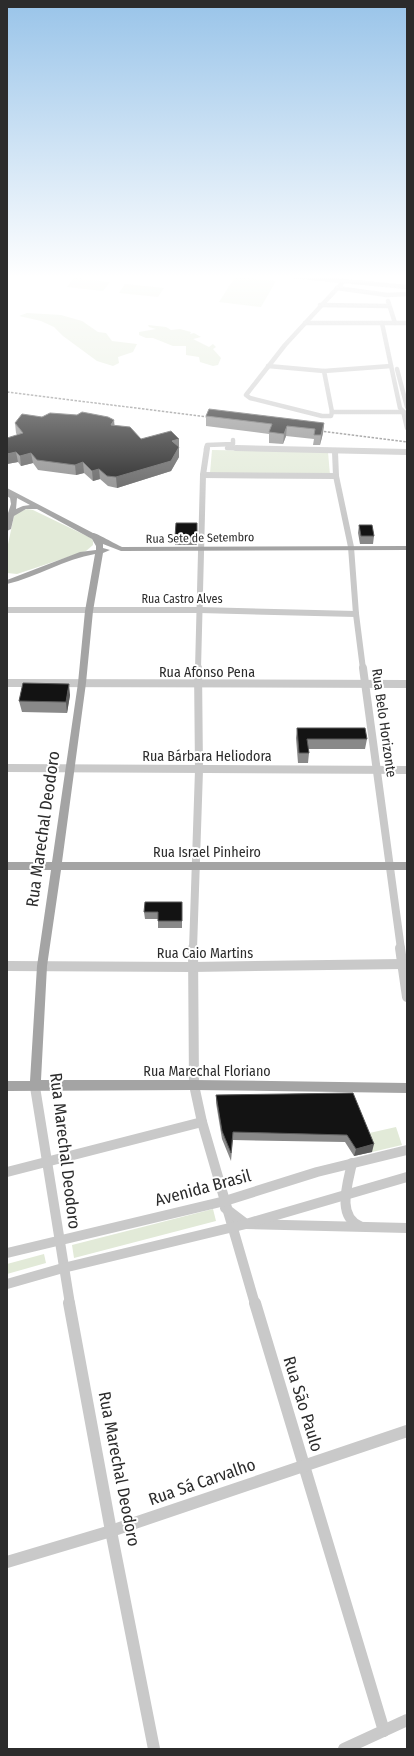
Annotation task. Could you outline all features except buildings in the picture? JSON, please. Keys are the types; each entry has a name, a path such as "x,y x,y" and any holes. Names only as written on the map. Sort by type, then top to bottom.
{"main road":[{"name":"Rua Sete de Setembro","path":"7,490 94,535 106,543 121,549 407,548"},
{"path":"7,493 14,499 12,514 7,529"},
{"path":"12,514 26,507 42,508"},
{"path":"94,535 99,542 99,550"},
{"path":"7,582 83,554 99,550 121,549"},
{"name":"Rua Marechal Deodoro","path":"35,1086 42,966 82,683 89,611 99,550"},
{"path":"7,575 32,574"},
{"name":"Rua Israel Pinheiro","path":"7,866 407,866"},
{"name":"Rua Marechal Floriano","path":"7,1086 194,1085 407,1088"}],"street":[{"path":"275,358 254,386 246,393 246,396 322,416 331,416 332,412 324,371"},
{"path":"390,358 400,408 405,409"},
{"path":"393,358 405,409 407,428"},
{"path":"268,366 324,371 391,366"},
{"path":"332,412 405,409"},
{"path":"207,446 233,444 232,440"},
{"path":"207,446 335,452 407,452"},
{"name":"Rua São Paulo","path":"207,446 204,474 201,548 198,684 199,770 192,967 194,1085 223,1204 232,1227 384,1731"},
{"name":"Rua Belo Horizonte","path":"335,452 336,476 352,548 356,614 407,997"},
{"path":"204,474 336,476"},
{"name":"Rua Castro Alves","path":"7,610 200,610 356,614"},
{"name":"Rua Afonso Pena","path":"7,683 407,684"},
{"name":"Rua Bárbara Heliodora","path":"7,768 407,770"},
{"name":"Rua Caio Martins","path":"7,966 192,967 403,964"},
{"name":"Rua Marechal Deodoro","path":"35,1086 63,1268 111,1531 154,1749"},
{"path":"7,1172 202,1122"},
{"name":"Avenida Brasil","path":"7,1253 58,1240 223,1204 352,1163 407,1150"},
{"path":"352,1163 346,1212 350,1221 356,1225 370,1228"},
{"path":"7,1284 63,1268 246,1224 407,1177"},
{"path":"223,1204 246,1224 407,1228"},
{"name":"Rua Sá Carvalho","path":"7,1562 111,1531 407,1431"},
{"path":"344,1749 407,1720"}],"green space":[{"path":"93,358 118,358 119,363 113,366 97,361"},
{"path":"199,358 221,358 218,365 213,366 200,362"},
{"path":"212,450 328,452 330,475 210,473"},
{"path":"27,509 33,510 91,538 93,545 86,551 17,574 7,573 7,549 14,516 16,513"},
{"path":"396,1127 402,1145 372,1152 365,1134"},
{"path":"213,1209 216,1221 74,1258 72,1245"},
{"path":"44,1254 46,1263 7,1274 7,1264"}],"railway":[{"path":"7,392 216,418"},
{"path":"312,430 407,442"}]}
